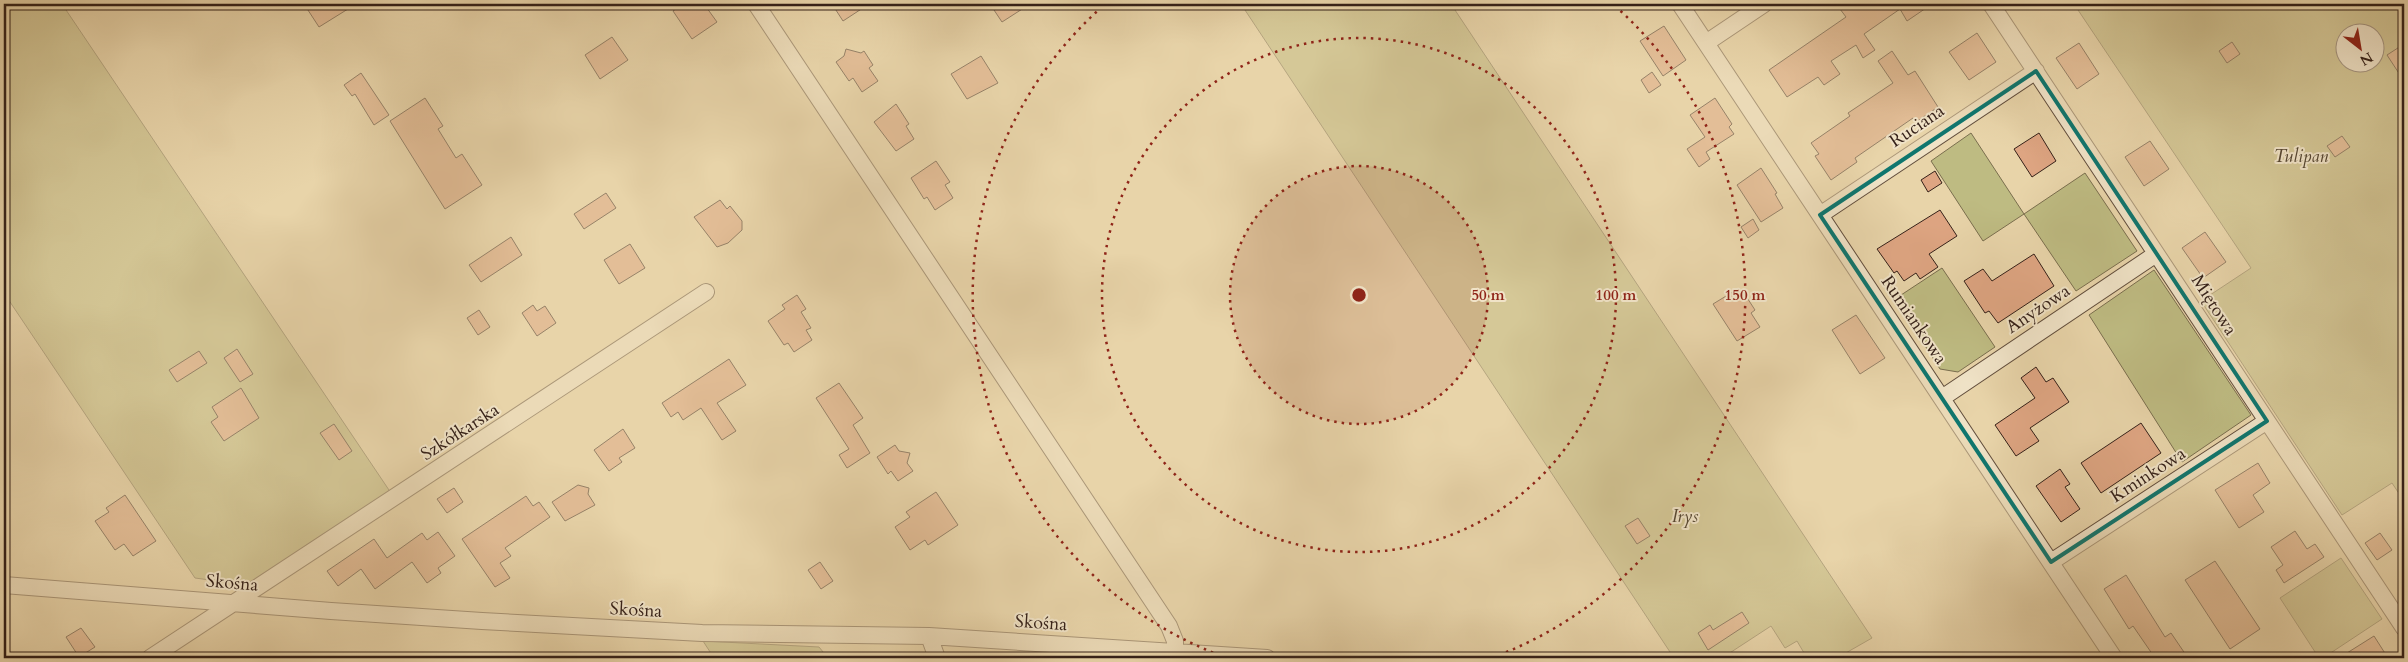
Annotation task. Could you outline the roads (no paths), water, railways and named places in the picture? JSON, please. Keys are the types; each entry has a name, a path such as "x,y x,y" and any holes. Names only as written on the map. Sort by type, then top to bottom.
{"street":[{"path":"756,4 1169,626 1175,641 1175,652"},
{"name":"Rumiankowa","path":"1680,4 2114,658"},
{"path":"1706,43 1764,4"},
{"name":"Miętowa","path":"1991,4 2404,628"},
{"name":"Ruciana","path":"1820,215 2036,71"},
{"name":"Anyżowa","path":"1942,398 2156,254"},
{"name":"Szkółkarska","path":"150,658 706,292"},
{"name":"Kminkowa","path":"2051,562 2267,421"},
{"name":"Skośna","path":"4,585 341,612 664,631 929,636 1267,658"},
{"path":"929,636 937,658"},
{"path":"1045,643 1055,658"}],"park label":[{"name":"Tulipan","path":"2301,156"},
{"name":"Irys","path":"1685,516"}]}
